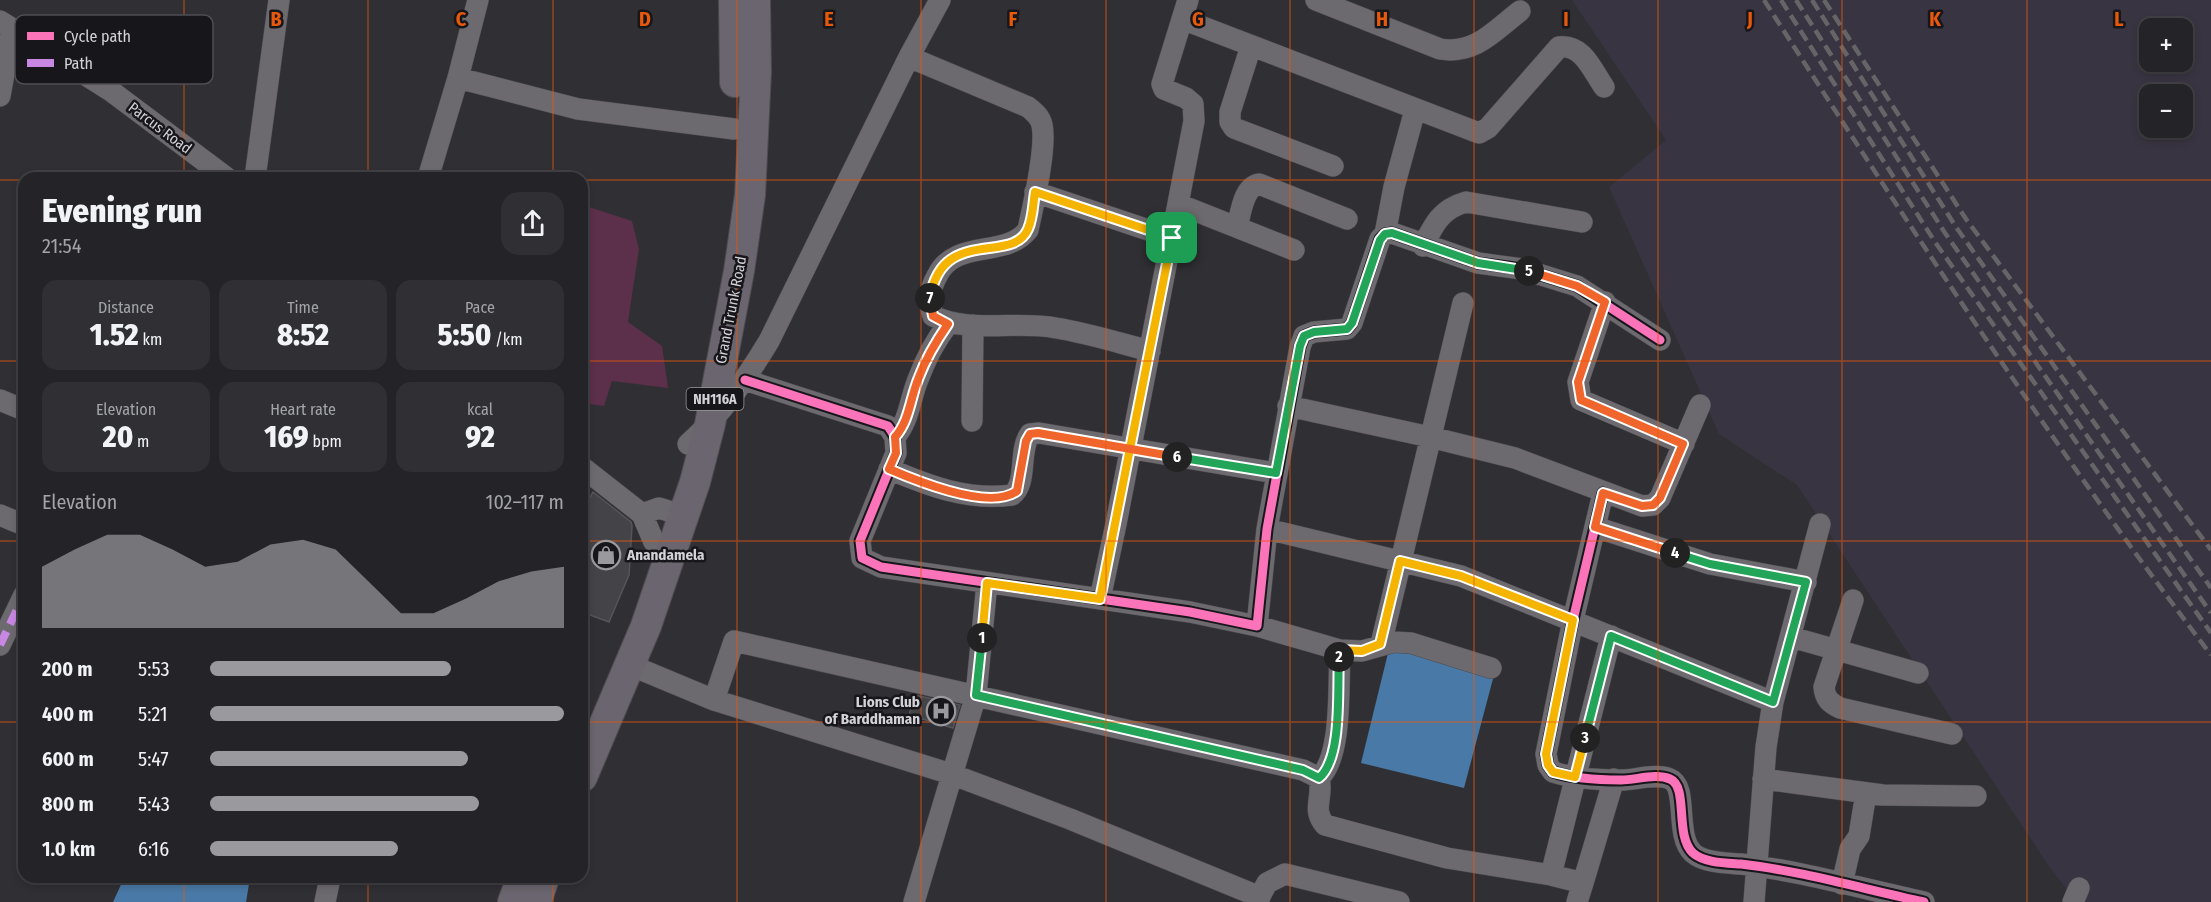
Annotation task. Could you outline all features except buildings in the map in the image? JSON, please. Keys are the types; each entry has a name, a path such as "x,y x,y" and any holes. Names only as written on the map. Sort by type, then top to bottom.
{"highway":[{"name":"Grand Trunk Road","path":"699,434 722,257 734,129 734,0"},
{"name":"Grand Trunk Road","path":"588,763 646,626 663,546 664,513 699,434 744,242 750,195 756,72 755,0"},
{"name":"Grand Trunk Road","path":"588,711 663,546"},
{"path":"513,902 520,883"},
{"path":"536,902 542,883"}],"street":[{"path":"256,172 279,0"},
{"path":"430,172 478,0"},
{"path":"699,434 745,380 769,341 909,57 940,0"},
{"path":"1316,0 1440,49 1457,52 1475,46 1520,11"},
{"path":"1100,599 1172,238 1194,111 1193,104 1186,98 1164,89 1162,84 1185,10 1251,46 1479,133 1488,128 1559,47 1567,46 1581,53 1604,87"},
{"path":"0,96 6,25"},
{"path":"1251,46 1230,112 1230,122 1234,128 1333,166"},
{"path":"909,57 1028,107 1038,116 1043,141 1028,230 1021,239 1010,244 974,249 951,258 939,270 932,285 929,302 933,316 948,324 1025,324 1056,328 1150,351"},
{"path":"458,78 578,109 734,129"},
{"name":"Parcus Road","path":"100,84 219,172"},
{"path":"1257,626 1266,529 1288,406 1304,336 1314,332 1347,329 1352,323 1380,240 1385,234 1394,187 1414,110"},
{"path":"1237,227 1248,190 1252,185 1259,184 1347,219"},
{"path":"1035,192 1172,238"},
{"path":"1423,246 1438,217 1451,206 1466,202 1582,222"},
{"path":"1178,204 1294,250"},
{"path":"1385,234 1392,233 1423,246 1478,263 1522,269 1577,286 1605,302 1660,340"},
{"path":"1605,302 1578,382 1581,400 1683,444"},
{"path":"1380,644 1463,303"},
{"path":"895,437 903,428 918,378 935,343 948,324"},
{"path":"972,421 973,325"},
{"path":"745,380 888,426 895,437 896,453 860,541 862,558 881,567 1190,612 1257,626 1340,650 1362,651 1380,644 1411,643 1491,669"},
{"path":"0,400 18,408"},
{"path":"1288,406 1430,436 1515,458 1642,506 1653,505 1660,498 1700,405"},
{"path":"889,469 942,490 972,496 1003,496 1017,491 1026,441 1030,434 1038,433 1276,473"},
{"path":"588,470 664,513"},
{"path":"1603,493 1573,620 1546,754 1548,765 1553,772 1575,777 1614,779 1663,777 1672,780 1680,790 1683,840 1694,855 1711,861 1758,866 1924,902"},
{"path":"0,515 18,522"},
{"path":"1754,902 1763,779 1773,702 1820,524"},
{"path":"1595,527 1710,564 1806,582"},
{"path":"1266,529 1461,576 1773,702"},
{"path":"914,902 976,695 987,583"},
{"path":"1853,600 1824,687 1824,696 1830,703 1840,708 1952,734"},
{"path":"3,633 18,606"},
{"path":"1551,875 1611,636"},
{"path":"1791,637 1918,673"},
{"path":"714,700 734,641 1303,770 1319,778"},
{"path":"1319,778 1326,772 1334,748 1340,650"},
{"path":"630,665 714,700 951,774 1070,819 1258,899 1267,883 1285,874 1399,902"},
{"path":"1319,778 1321,787 1316,808 1318,816 1325,825 1447,858 1551,875 1580,893 1614,779"},
{"path":"1763,779 1922,798 1976,796"},
{"path":"1842,884 1850,849 1859,836 1866,793"},
{"path":"325,902 329,883"}],"shaded area":[{"path":"1572,0 2211,0 2211,902 2077,902 2050,868 1797,485 1719,434 1609,187 1666,140"},
{"path":"588,207 632,221 639,249 628,322 662,346 668,388 612,381 604,406 588,404"}],"water":[{"path":"1390,645 1494,675 1464,788 1361,763"},
{"path":"122,883 249,883 246,902 113,902"}],"railway":[{"path":"1764,0 1981,332 2094,495 2211,655"},
{"path":"1781,0 1935,242 2211,633"},
{"path":"1796,0 1945,233 2211,613"},
{"path":"1812,0 1956,227 2211,588"},
{"path":"1824,0 1966,219 2211,550"}],"marked path":[{"path":"0,645 18,608"}],"cycle path":[{"path":"745,380 888,426 895,437 896,453 860,541 862,558 881,567 1190,612 1257,626 1267,529 1300,347 1304,336 1314,332 1347,329 1352,323 1380,239 1385,234 1392,233 1478,263 1522,269 1577,286 1660,340"},
{"path":"1603,493 1573,620 1546,754 1548,765 1553,772 1595,779 1621,780 1646,777 1670,779 1679,791 1682,824 1687,845 1693,853 1703,859 1787,871 1924,902"}],"place":[{"name":"Anandamela","path":"606,555"},
{"name":"Lions Club of Barddhaman","path":"941,711"}],"route":[{"path":"1172,238 1035,192 1028,230 1021,239 1010,244 974,249 951,258 939,270 932,285 929,302 933,316 948,324 935,343 918,378 903,428 895,437 896,453 889,469 942,490 972,496 1012,495 1017,491 1020,482 1026,441 1030,434 1038,433 1130,449 1276,473 1300,346 1304,336 1314,332 1347,329 1361,301 1380,240 1385,234 1392,233 1423,246 1478,263 1522,269 1550,277 1577,286 1605,302 1578,382 1581,400 1683,444 1660,498 1653,505 1642,506 1603,493 1595,527 1710,564 1806,582 1773,702 1611,636 1575,777 1553,772 1548,765 1546,754 1573,620 1461,576 1400,561 1380,644 1362,651 1340,650 1334,748 1326,772 1319,778 1303,770 976,695 987,583 1100,599 1116,524 1130,449 1172,238"}]}
